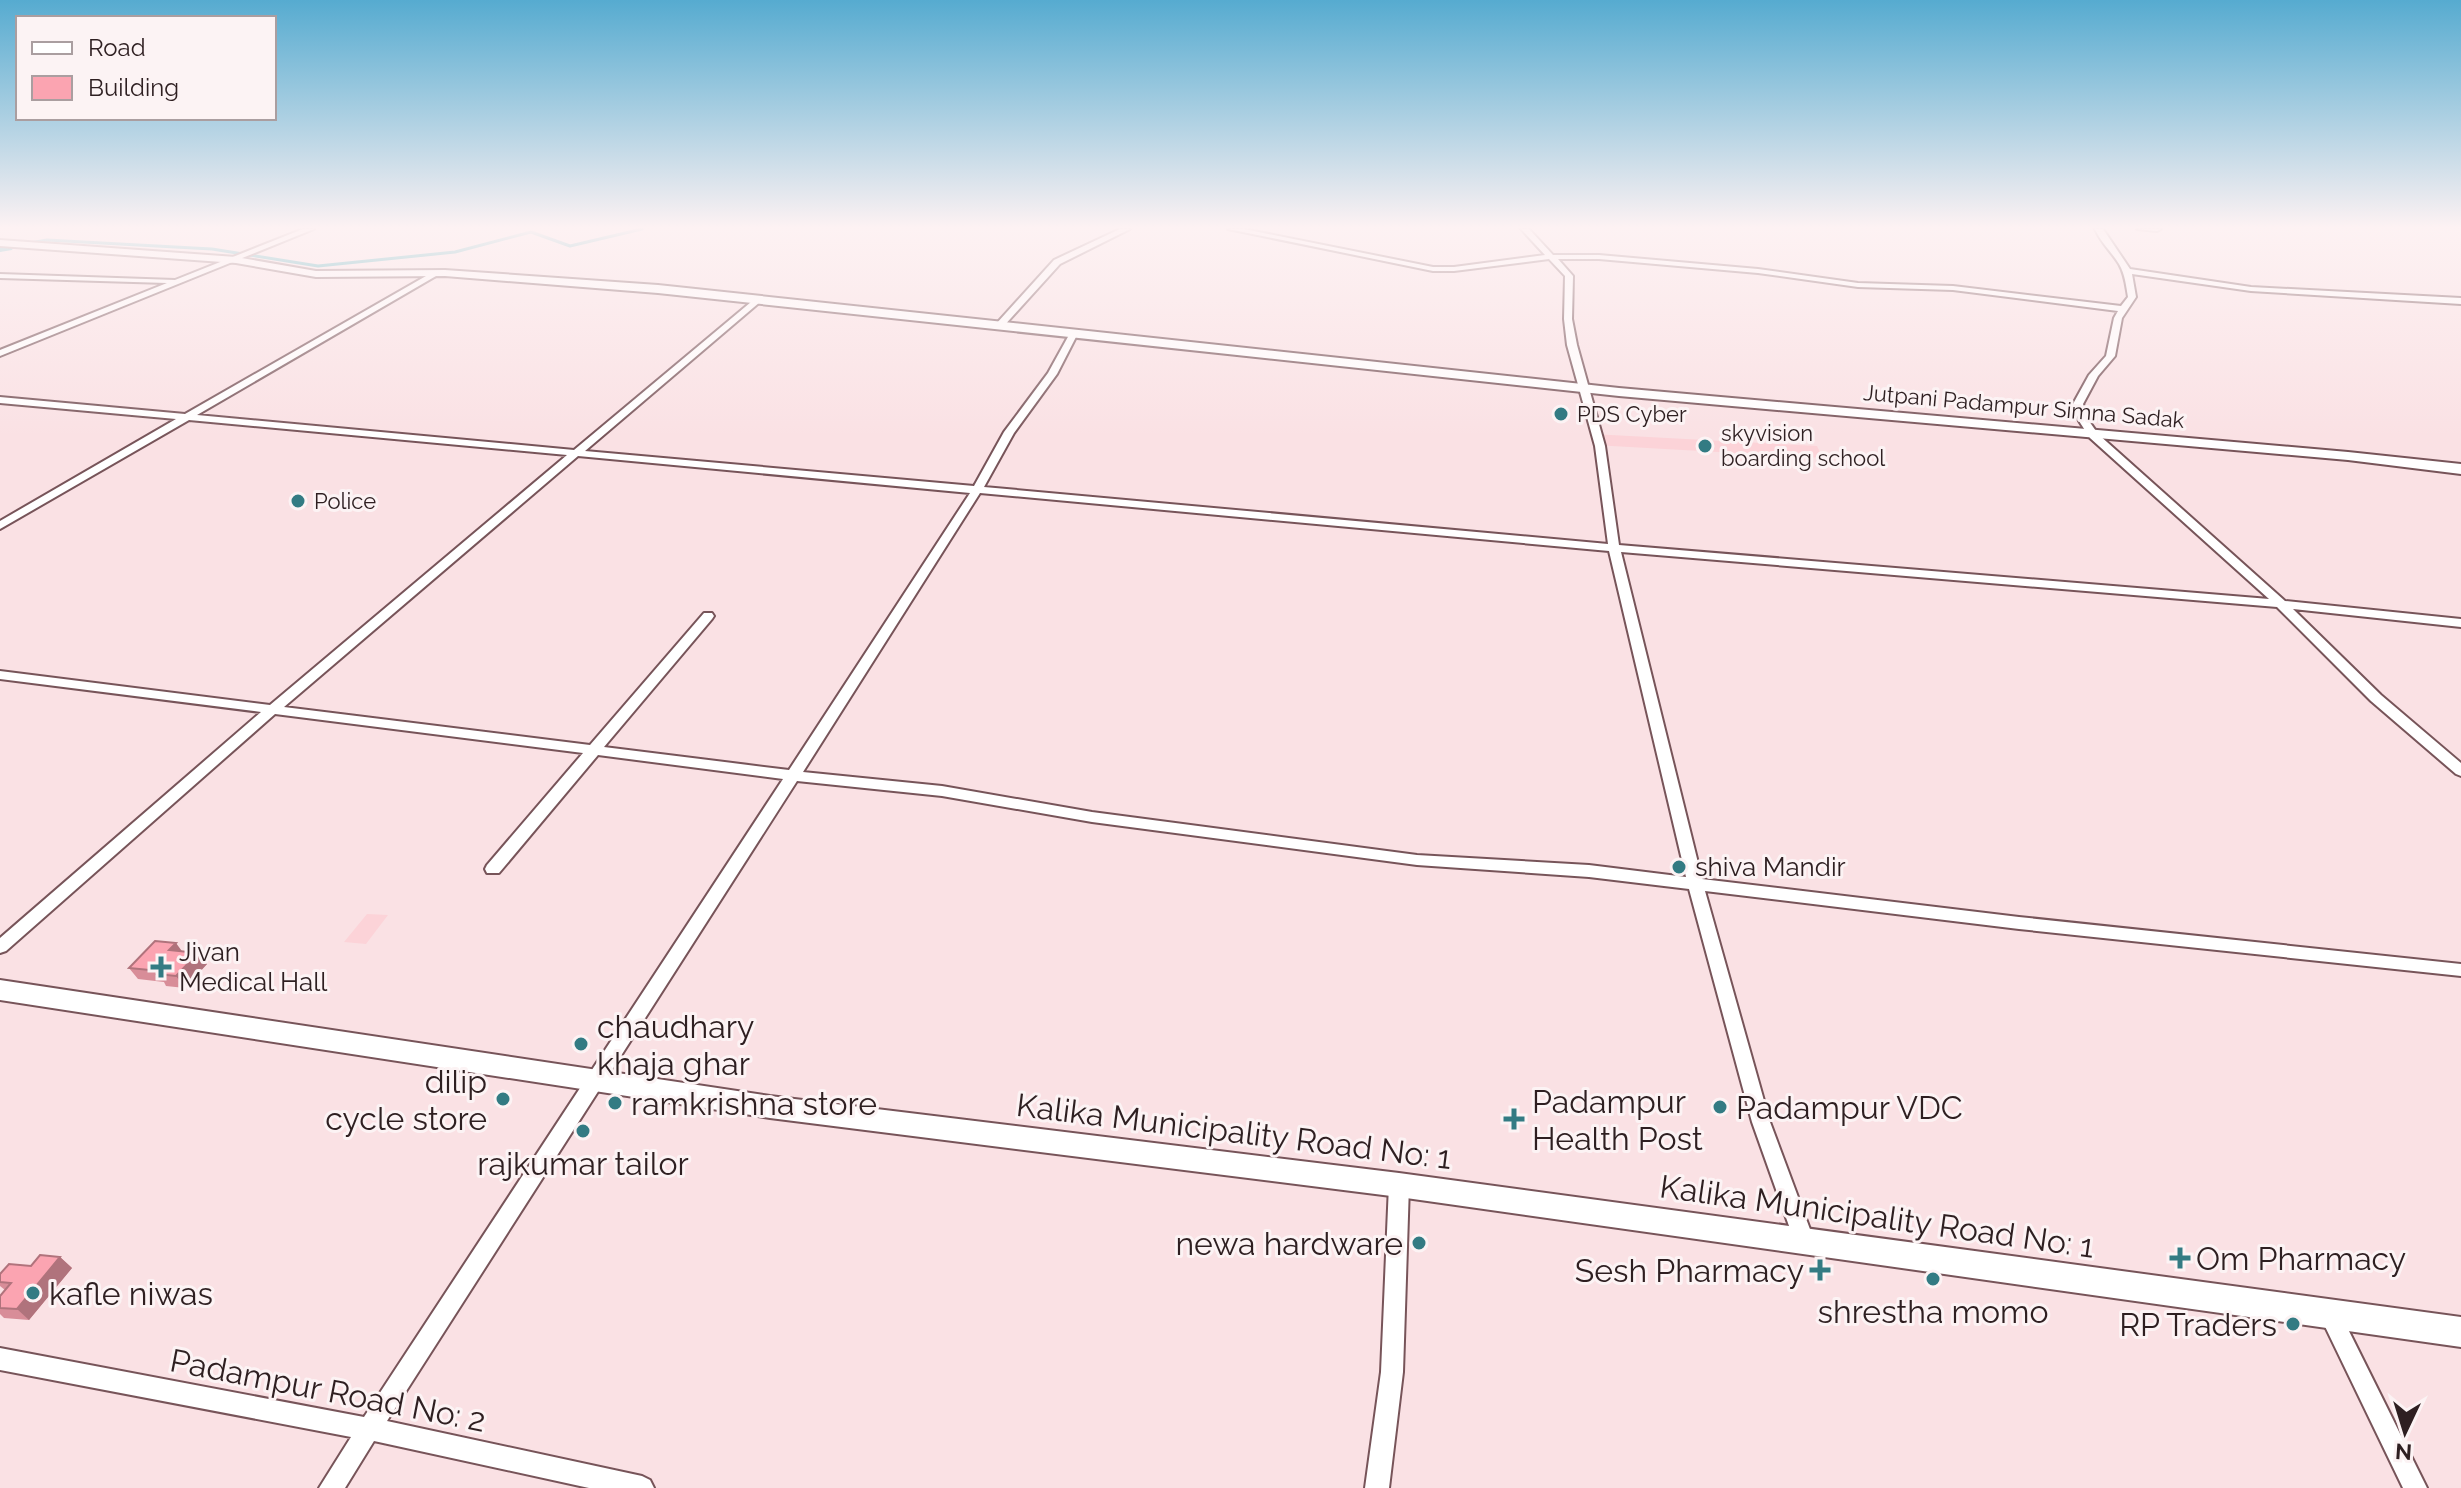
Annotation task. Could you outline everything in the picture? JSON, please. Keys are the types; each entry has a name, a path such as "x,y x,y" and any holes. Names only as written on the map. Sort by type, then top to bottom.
{"street":[{"path":"0,353 136,298"},
{"path":"0,526 391,298"},
{"path":"743,298 757,300"},
{"path":"999,326 1024,298"},
{"path":"1568,298 1568,319 1600,446 1614,548 1695,883 1761,1122 1804,1240"},
{"path":"2037,298 2122,309"},
{"path":"2131,298 2122,309 2110,356 2094,375 2078,404 2094,436 2281,604 2376,698 2461,771"},
{"path":"2416,298 2461,301"},
{"path":"0,947 273,709 757,300"},
{"name":"Jutpani Padampur Simna Sadak","path":"757,300 1073,335 1367,362 1583,388 2094,436 2348,456 2461,469"},
{"path":"331,1488 977,490 1015,423 1052,374 1073,335"},
{"path":"0,400 1614,548 2281,604 2461,623"},
{"path":"493,869 708,616"},
{"path":"0,675 790,775 958,793 1092,817 1402,858 1589,871 2019,923 2461,970"},
{"name":"Kalika Municipality Road No: 1","path":"0,990 770,1107 1399,1185 2461,1332"},
{"path":"1377,1488 1392,1372 1399,1185"},
{"path":"2330,1313 2415,1488"},
{"name":"Padampur Road No: 2","path":"0,1359 370,1429 642,1488"}],"shaded area":[{"name":"skyvision boarding school","path":"1592,434 1817,446 1823,458 1594,445"},
{"path":"367,914 388,915 366,944 344,942"}],"building":[{"path":"155,941 176,943 169,950 198,953 176,976 129,968"},
{"path":"40,1255 60,1257 17,1309 0,1308 0,1296 11,1283 0,1282 0,1274 9,1264 31,1266"}],"place":[{"name":"PDS Cyber","path":"1561,414"},
{"name":"skyvision boarding school","path":"1705,446"},
{"name":"Police","path":"298,501"},
{"name":"shiva Mandir","path":"1679,867"},
{"name":"Jivan Medical Hall","path":"161,967"},
{"name":"chaudhary khaja ghar","path":"581,1044"},
{"name":"dilip cycle store","path":"503,1099"},
{"name":"ramkrishna store","path":"615,1103"},
{"name":"Padampur VDC","path":"1720,1107"},
{"name":"Padampur Health Post","path":"1514,1119"},
{"name":"rajkumar tailor","path":"583,1131"},
{"name":"newa hardware","path":"1419,1243"},
{"name":"Om Pharmacy","path":"2180,1258"},
{"name":"Sesh Pharmacy","path":"1820,1270"},
{"name":"shrestha momo","path":"1933,1279"},
{"name":"kafle niwas","path":"33,1293"},
{"name":"RP Traders","path":"2293,1324"}]}
